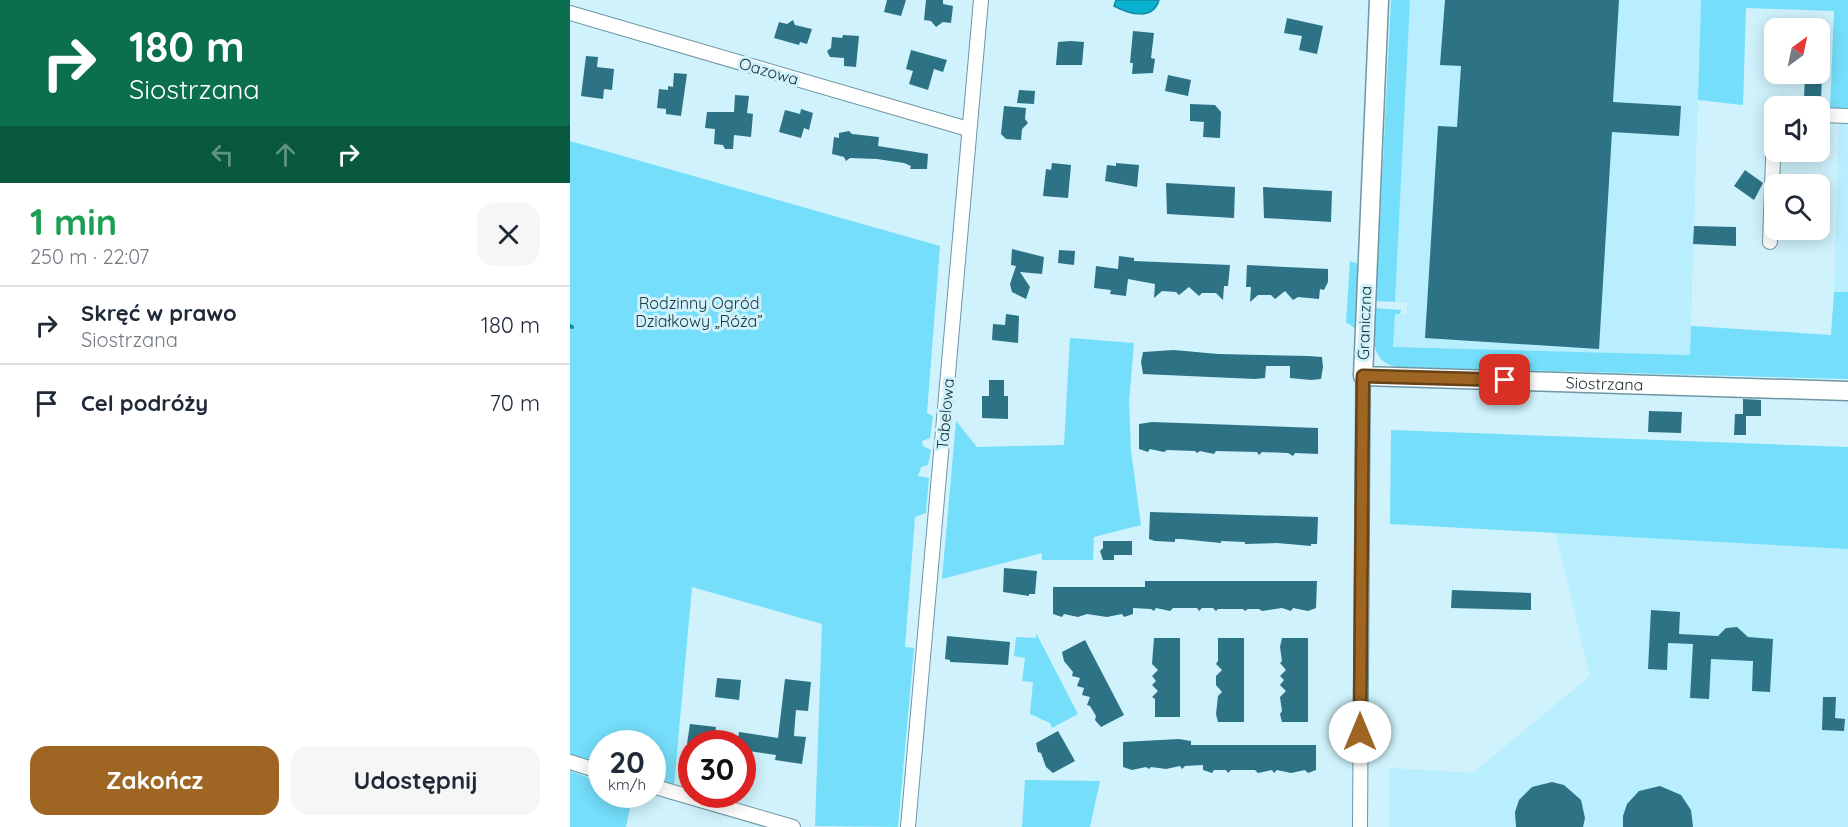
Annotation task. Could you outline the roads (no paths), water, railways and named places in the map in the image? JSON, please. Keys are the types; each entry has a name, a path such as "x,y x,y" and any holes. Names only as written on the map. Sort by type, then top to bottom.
{"street":[{"name":"Tabelowa","path":"908,827 981,0"},
{"name":"Graniczna","path":"1360,827 1363,376 1379,0"},
{"name":"Oazowa","path":"570,13 968,129"},
{"path":"1830,115 1848,116"},
{"path":"1770,242 1773,162"},
{"name":"Siostrzana","path":"1363,376 1848,391"},
{"path":"570,762 588,768"},
{"path":"666,790 793,827"}],"park label":[{"name":"Rodzinny Ogród Działkowy „Róża”","path":"699,312"}]}
